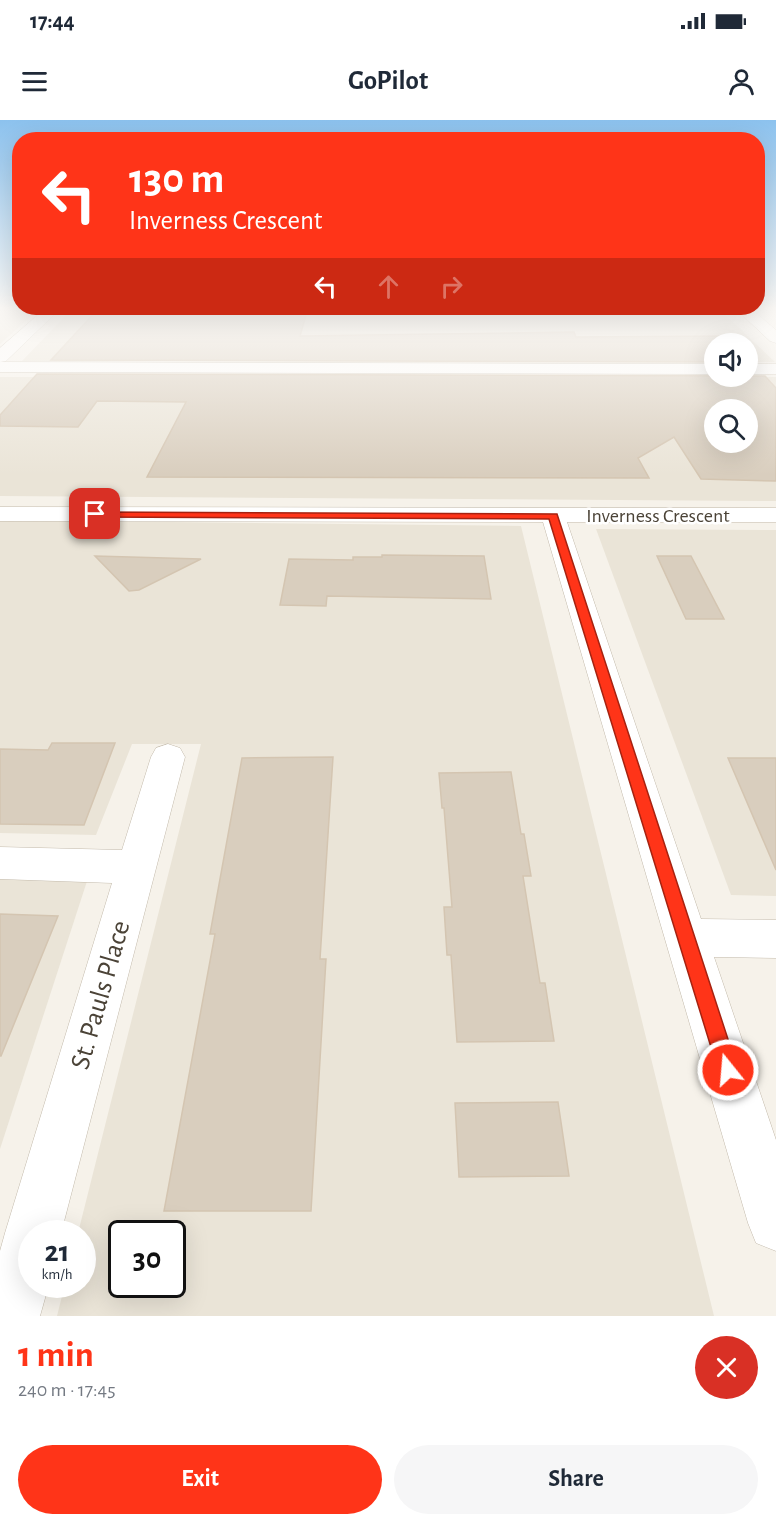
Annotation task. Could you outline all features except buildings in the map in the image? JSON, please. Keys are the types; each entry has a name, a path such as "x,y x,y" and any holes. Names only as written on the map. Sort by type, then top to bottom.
{"street":[{"path":"0,367 704,369"},
{"path":"758,369 776,369"},
{"name":"Inverness Crescent","path":"0,514 776,515"},
{"path":"553,516 776,1223"},
{"name":"St. Pauls Place","path":"37,1220 168,757"},
{"path":"0,863 138,867"},
{"path":"687,938 776,939"},
{"path":"10,1316 18,1288"}],"shaded area":[{"path":"0,377 704,377 704,387 758,387 758,377 776,377 776,501 0,496"},
{"path":"0,520 521,526 714,1316 57,1316 62,1298 96,1298 96,1220 81,1220 201,744 132,744 96,835 0,833"},
{"path":"596,529 776,530 776,896 731,895"},
{"path":"0,874 89,875 0,1149"}],"route":[{"path":"95,514 553,516 728,1070"}]}
